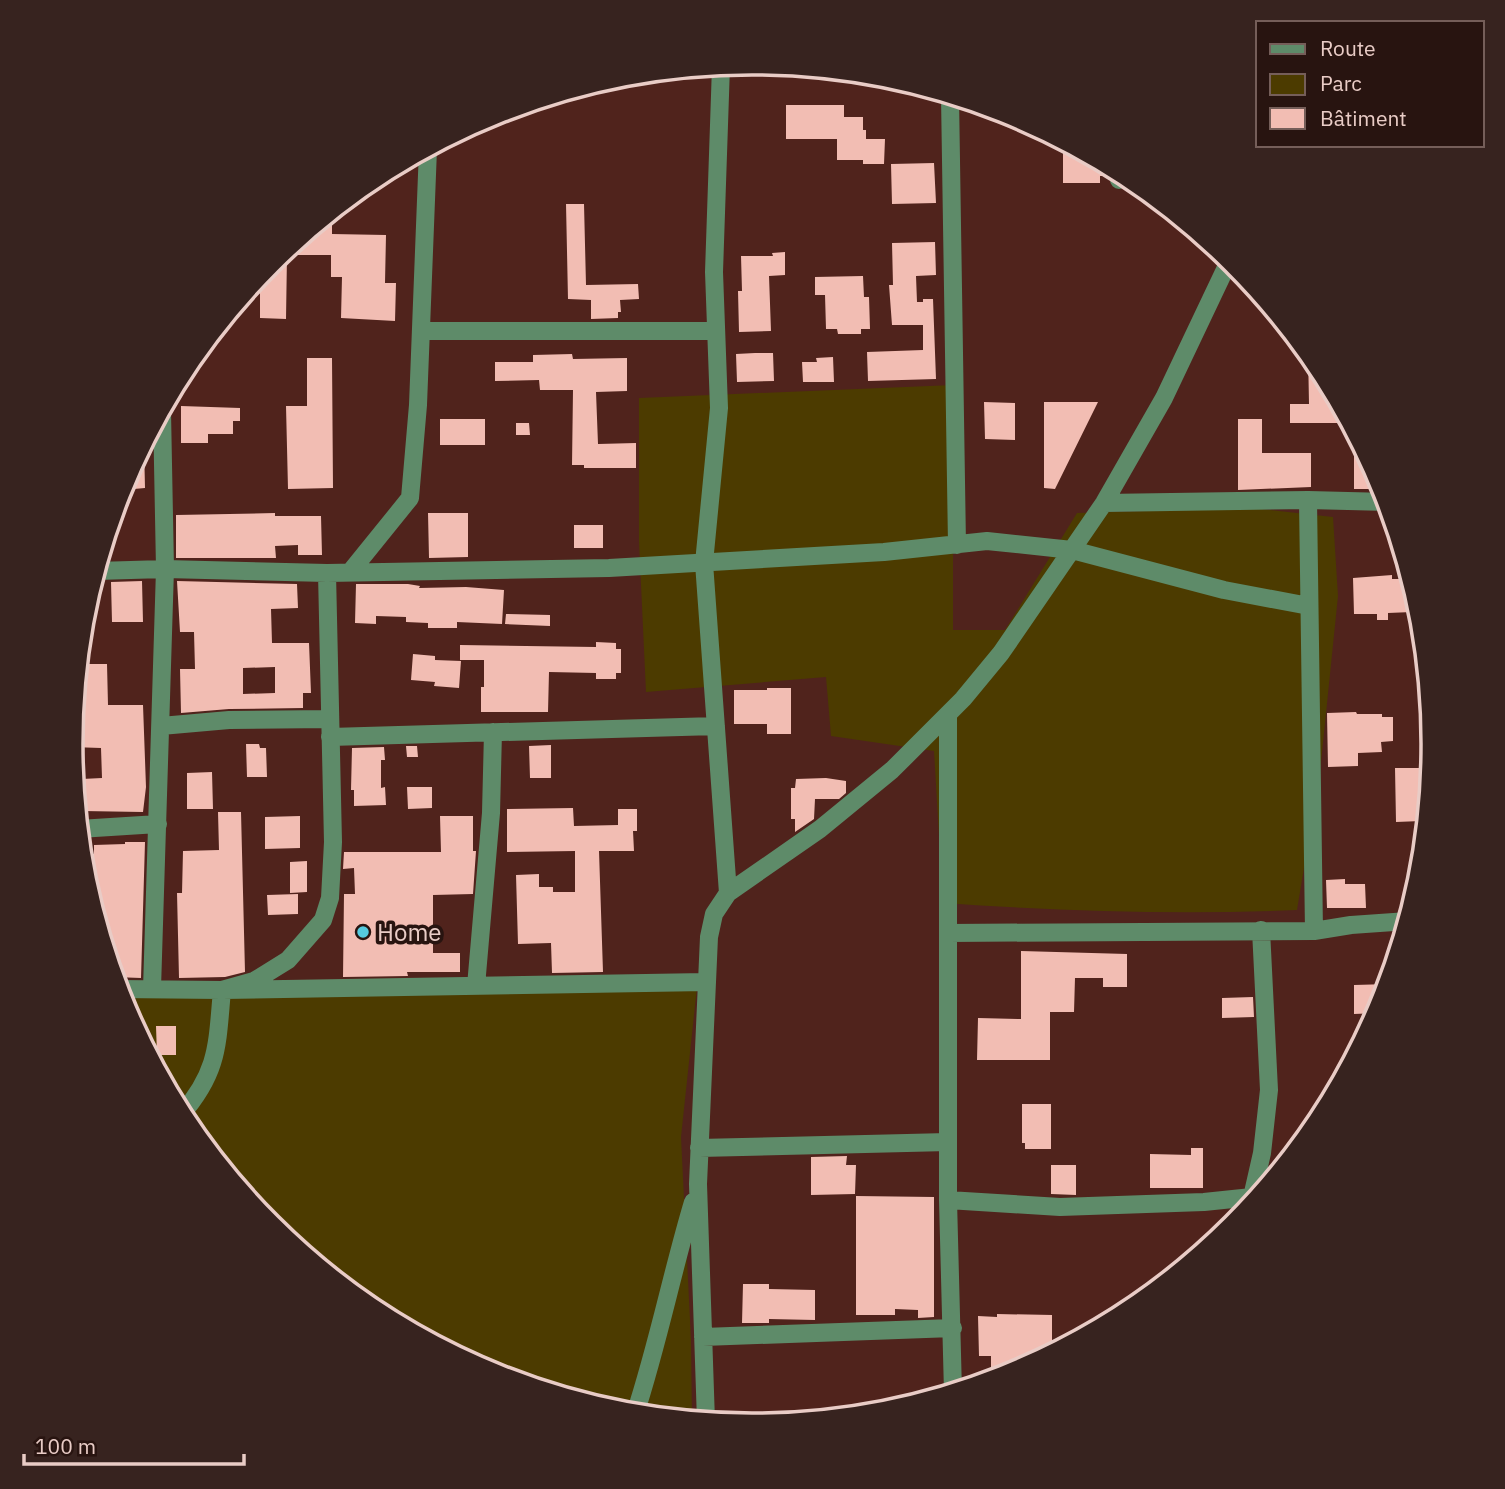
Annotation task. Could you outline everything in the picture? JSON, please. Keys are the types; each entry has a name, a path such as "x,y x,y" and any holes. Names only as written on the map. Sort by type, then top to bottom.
{"street":[{"path":"721,76 714,272 719,408 704,563 728,893"},
{"path":"950,105 957,545"},
{"path":"351,571 410,498 418,405 428,160"},
{"path":"706,1412 698,1184 706,982 709,937 714,914 728,893 820,829 892,770 948,714 1001,653 1104,503 1164,398 1225,270"},
{"path":"421,331 716,331"},
{"path":"152,989 164,569 162,429"},
{"path":"1308,500 1314,931"},
{"path":"1104,503 1376,502"},
{"path":"106,571 164,569 327,573 609,568 884,552 987,541 1072,550 1224,590 1309,606"},
{"path":"222,990 254,981 288,960 323,920 330,898 332,864 327,573"},
{"path":"948,714 948,1200 954,1382"},
{"path":"160,726 229,720 330,728 493,732 716,726"},
{"path":"476,986 491,813 493,732"},
{"path":"89,828 158,824"},
{"path":"948,933 1314,931 1398,922"},
{"path":"1254,1188 1262,1153 1269,1090 1261,930"},
{"path":"130,989 222,990 706,982"},
{"path":"189,1105 206,1082 216,1054 222,990"},
{"path":"699,1148 948,1142"},
{"path":"638,1404 656,1349 674,1267 698,1184"},
{"path":"948,1200 1060,1207 1241,1202"},
{"path":"703,1337 953,1328"}],"green space":[{"path":"953,385 953,630 1005,630 1077,513 1252,508 1333,517 1338,596 1320,772 1297,910 1120,911 943,903 934,751 831,736 826,677 646,692 639,542 639,398"},
{"path":"697,987 681,1137 692,1410 622,1401 579,1391 496,1363 418,1324 345,1275 279,1218 222,1152 173,1079 152,1041 132,995"}],"building":[{"path":"786,105 844,105 844,117 863,117 866,139 885,139 884,164 863,164 863,160 837,160 837,139 786,139"},
{"path":"1063,152 1105,176 1100,176 1100,183 1063,183"},
{"path":"934,163 936,203 892,204 891,164"},
{"path":"566,204 584,204 586,285 638,284 639,299 620,300 621,312 618,312 618,318 591,319 591,300 568,299"},
{"path":"332,224 332,234 386,235 385,283 396,283 395,321 341,318 342,277 331,277 331,255 296,255"},
{"path":"935,242 936,275 916,276 917,302 933,299 936,379 868,381 867,352 923,350 923,325 892,325 889,285 893,285 892,243"},
{"path":"785,252 785,275 769,276 771,331 739,332 741,256 773,256 772,253"},
{"path":"287,264 286,319 260,318 260,291"},
{"path":"863,276 864,297 869,297 870,329 861,329 861,334 838,334 837,329 826,329 825,295 815,295 815,277"},
{"path":"773,353 774,381 737,382 736,354"},
{"path":"572,354 573,359 627,358 627,391 596,392 598,444 636,443 636,468 584,468 584,465 572,465 573,390 540,390 539,380 495,381 495,362 533,362 533,355"},
{"path":"833,357 834,382 803,382 802,362 817,362 816,358"},
{"path":"307,358 332,358 333,488 288,489 286,406 307,406"},
{"path":"1308,372 1339,423 1290,423 1290,404 1309,404"},
{"path":"984,402 1015,403 1015,440 985,439"},
{"path":"1044,402 1098,402 1055,489 1044,488"},
{"path":"181,406 240,408 240,421 233,421 233,434 208,434 208,443 181,443"},
{"path":"440,419 485,419 485,445 440,445"},
{"path":"1238,419 1262,419 1262,453 1311,453 1311,487 1238,490"},
{"path":"516,423 529,423 530,435 516,435"},
{"path":"1354,451 1354,451 1371,489 1354,489"},
{"path":"144,465 145,488 134,488"},
{"path":"275,513 275,516 321,516 322,555 298,555 298,545 275,546 276,558 176,558 176,515"},
{"path":"428,513 468,513 468,557 429,558"},
{"path":"574,525 603,525 603,548 574,548"},
{"path":"1392,575 1392,579 1401,579 1409,612 1388,613 1388,620 1377,620 1377,614 1354,614 1353,578"},
{"path":"142,581 143,622 112,622 111,582"},
{"path":"177,581 297,584 298,608 271,609 272,643 309,643 311,693 303,693 303,708 181,713 180,669 195,669 194,632 180,632","holes":["275,667 275,693 243,694 243,668"]},
{"path":"356,584 408,584 420,586 419,588 466,587 504,590 502,624 457,622 457,628 428,628 428,623 406,622 406,617 376,616 376,624 355,623"},
{"path":"506,614 550,615 550,626 505,624"},
{"path":"596,642 616,643 616,649 621,649 621,673 616,673 616,679 596,679 596,673 549,672 548,712 481,712 484,660 460,660 460,645 596,647"},
{"path":"413,654 435,656 435,660 461,661 459,688 434,686 435,682 411,680"},
{"path":"88,664 107,664 108,705 143,705 146,787 143,812 87,811 85,779 102,778 101,748 83,747"},
{"path":"791,688 791,734 767,734 767,724 734,724 734,690"},
{"path":"1356,712 1393,717 1393,741 1381,742 1382,752 1358,753 1358,766 1328,767 1327,713"},
{"path":"246,744 259,744 260,748 266,748 267,777 247,777"},
{"path":"551,745 551,778 530,778 529,746"},
{"path":"406,746 417,746 418,757 407,757"},
{"path":"384,747 381,788 385,787 386,805 354,806 354,790 351,790 352,748"},
{"path":"1395,768 1419,768 1417,821 1396,822"},
{"path":"212,772 213,809 187,809 187,773"},
{"path":"826,778 846,781 846,793 839,799 815,799 814,819 795,832 795,819 791,819 791,788 795,788 796,779"},
{"path":"407,787 432,787 432,808 408,809"},
{"path":"573,808 574,826 618,825 618,809 637,809 637,831 633,831 634,851 599,851 603,972 552,973 551,943 518,944 516,875 539,874 539,887 553,887 553,892 575,892 575,851 507,852 507,809"},
{"path":"218,812 241,812 245,972 225,977 179,978 177,893 182,893 183,851 219,850"},
{"path":"300,816 300,848 265,849 265,817"},
{"path":"440,816 473,816 473,851 476,851 473,894 433,895 433,953 460,953 460,972 407,972 408,976 343,977 344,894 355,894 354,868 343,869 344,852 441,852"},
{"path":"145,842 141,978 125,977 106,918 93,854 94,845"},
{"path":"307,861 307,892 290,893 290,862"},
{"path":"1345,879 1345,884 1365,884 1366,908 1327,908 1326,880"},
{"path":"298,894 298,914 268,915 267,895"},
{"path":"1021,951 1127,954 1127,987 1103,987 1103,978 1075,978 1074,1012 1050,1012 1050,1060 977,1060 978,1018 1021,1019"},
{"path":"1377,984 1365,1014 1354,1014 1354,985"},
{"path":"1253,997 1254,1017 1222,1018 1222,998"},
{"path":"156,1026 176,1026 176,1055 160,1055 157,1050"},
{"path":"1022,1104 1051,1104 1051,1149 1025,1149 1025,1143 1022,1143"},
{"path":"1191,1148 1203,1148 1203,1188 1150,1188 1150,1154 1191,1155"},
{"path":"847,1156 846,1165 856,1165 855,1194 811,1195 811,1157"},
{"path":"1051,1165 1076,1165 1076,1195 1051,1194"},
{"path":"856,1196 934,1197 934,1317 918,1318 918,1310 895,1309 895,1315 856,1315"},
{"path":"743,1284 769,1284 769,1289 815,1290 815,1320 769,1319 769,1323 742,1323"},
{"path":"997,1314 1052,1315 1052,1343 991,1370 991,1356 979,1356 978,1316 997,1317"}],"place":[{"name":"Home","path":"363,932"}]}
